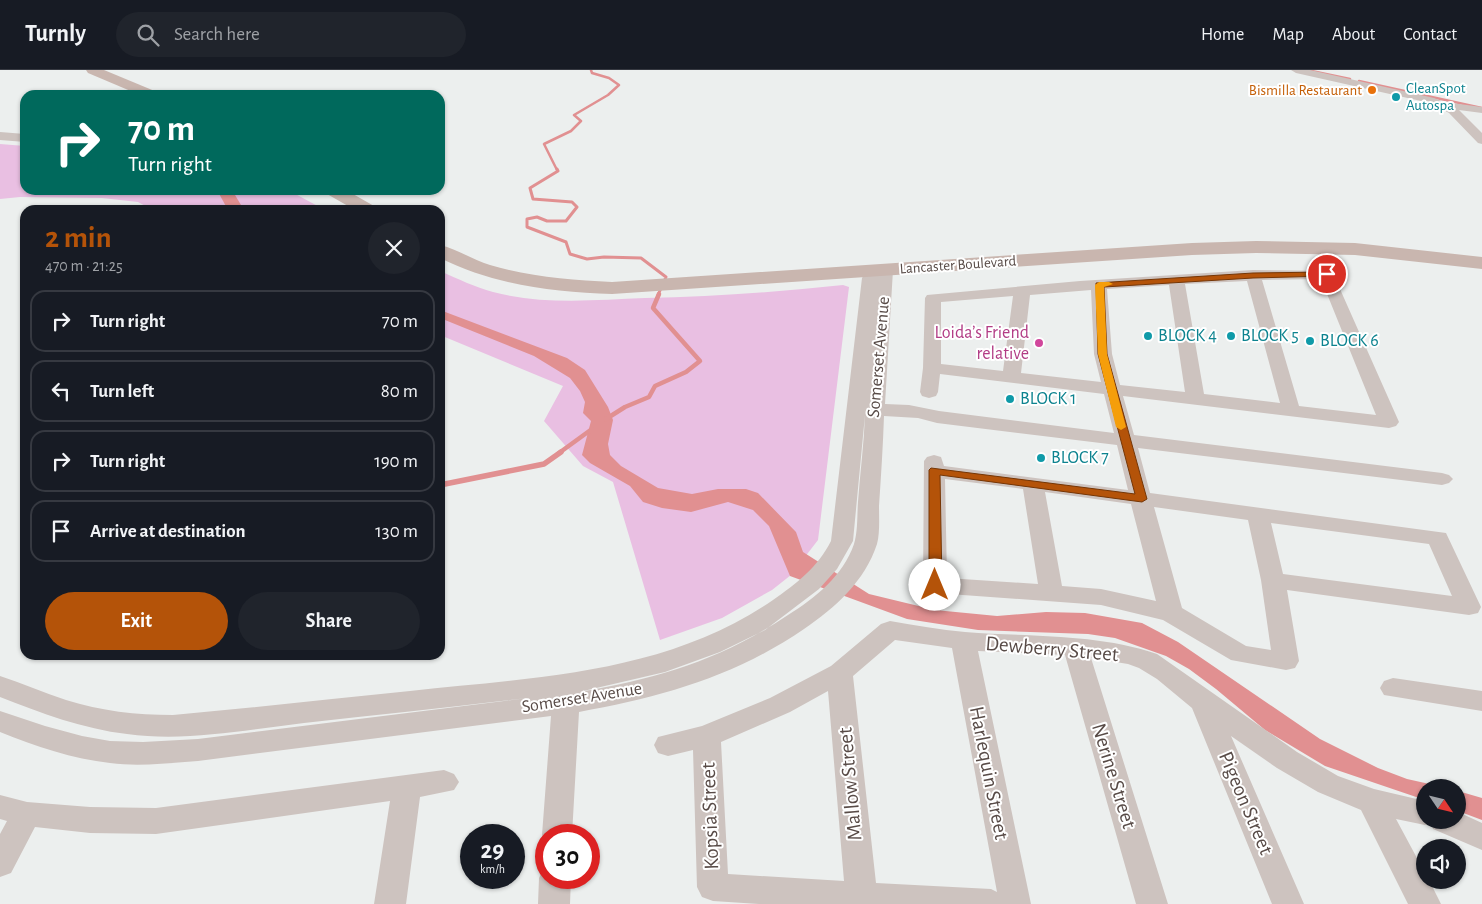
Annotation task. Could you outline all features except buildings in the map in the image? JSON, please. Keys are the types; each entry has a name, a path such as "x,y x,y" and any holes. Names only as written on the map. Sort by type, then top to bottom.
{"main road":[{"path":"76,70 119,90"},
{"path":"93,70 140,90"},
{"path":"326,195 342,205"},
{"path":"342,195 359,205"},
{"name":"Lancaster Boulevard","path":"880,275 1192,249 1256,247 1355,249 1482,263"},
{"name":"Lancaster Boulevard","path":"445,254 460,262 481,269 540,283 612,288 667,288"},
{"name":"Lancaster Boulevard","path":"445,263 469,274 497,283 532,290 587,295 667,288 1204,255 1244,254 1399,258 1482,269"}],"street":[{"path":"1296,70 1414,95 1445,105 1482,110"},
{"path":"1445,105 1482,140"},
{"path":"0,132 20,134"},
{"path":"0,136 20,138"},
{"path":"929,392 932,368 933,298 1253,275 1327,274 1389,422 932,368"},
{"name":"Somerset Avenue","path":"814,595 851,574 859,562 866,542 880,275"},
{"path":"1253,275 1291,410"},
{"path":"1176,280 1195,399"},
{"path":"1099,285 1103,354 1124,440 1142,499 1171,613"},
{"path":"1012,378 1022,291"},
{"path":"872,410 894,416 920,418 937,416 1442,479"},
{"name":"Somerset Avenue","path":"0,686 55,708 87,717 143,727 566,693 630,693 725,662 773,639 799,622 828,566 838,552 845,530 872,410"},
{"path":"1258,514 1273,580 1286,661 1240,654 1171,613 1101,597 935,585 934,466 1033,484 1142,499 1258,514 1438,538 1469,607 1273,580"},
{"path":"1033,484 1051,593"},
{"name":"Dewberry Street","path":"668,745 707,736 780,705 840,673 890,630 962,642 1075,647 1109,651 1148,662 1166,672 1203,702 1295,765 1328,784 1371,801 1416,811"},
{"name":"Harlequin Street","path":"962,642 1015,904"},
{"name":"Nerine Street","path":"1075,647 1152,904"},
{"name":"Mallow Street","path":"840,673 861,896"},
{"path":"1393,688 1482,701"},
{"path":"559,824 563,738 567,711 566,693"},
{"name":"Somerset Avenue","path":"0,721 28,732 72,745 111,752 159,753 566,693"},
{"name":"Pigeon Street","path":"1203,702 1288,904"},
{"name":"Kopsia Street","path":"707,736 713,887 991,904"},
{"path":"0,863 13,810 90,820 156,821 444,782"},
{"path":"390,904 408,786"},
{"path":"1371,801 1425,904"},
{"path":"1465,829 1482,836"},
{"path":"554,904 555,889"}],"shaded area":[{"path":"0,144 20,146 20,195 222,195 228,205 144,205 138,202 102,198 20,197 0,199"},
{"path":"220,195 235,195 241,205 225,205"},
{"path":"224,195 297,195 316,205 231,205"},
{"path":"445,273 493,292 531,299 550,300 694,297 843,285 849,287 818,540 791,575 772,590 722,618 660,640 613,482 583,466 544,421 563,386 445,337"},
{"path":"445,312 567,358 585,370 608,407 613,420 608,444 610,455 621,466 658,488 692,494 718,489 746,489 758,493 796,532 803,552 869,594 935,610 997,616 1046,612 1085,613 1142,623 1178,642 1320,739 1378,768 1416,781 1416,797 1325,766 1265,730 1189,669 1166,656 1115,638 1088,634 978,630 907,619 790,576 769,526 753,510 728,502 691,512 662,508 643,502 630,486 590,463 582,455 591,421 583,413 585,402 580,391 570,378 534,356 445,320"},
{"path":"1466,793 1482,798 1482,820 1466,814"}],"waterway":[{"path":"557,170 544,144 571,131 581,121 574,115 608,95 619,85 609,78 592,73 591,70"},
{"path":"1307,70 1350,79"},
{"path":"1359,81 1482,108"},
{"path":"557,169 558,171 530,188 533,199 572,202 577,207 566,221 547,221 537,217 527,219 527,227 566,242 570,254 587,259 604,257 641,258 666,277 658,295"},
{"path":"606,419 625,407 649,397 655,386 686,372 700,361 653,308 659,294"},
{"path":"559,453 592,429"},
{"path":"445,484 544,464 561,452"}],"slow traffic":[{"path":"1109,284 1099,285 1103,354 1121,427"}],"place":[{"name":"Bismilla Restaurant","path":"1372,90"},
{"name":"CleanSpot Autospa","path":"1396,97"},
{"name":"BLOCK 4","path":"1148,336"},
{"name":"BLOCK 5","path":"1231,336"},
{"name":"BLOCK 6","path":"1310,341"},
{"name":"Loida’s Friend relative","path":"1039,343"},
{"name":"BLOCK 1","path":"1010,399"},
{"name":"BLOCK 7","path":"1041,458"}],"route":[{"path":"935,585 934,470 1142,499 1124,440 1103,354 1099,285 1253,275 1327,274"}]}
